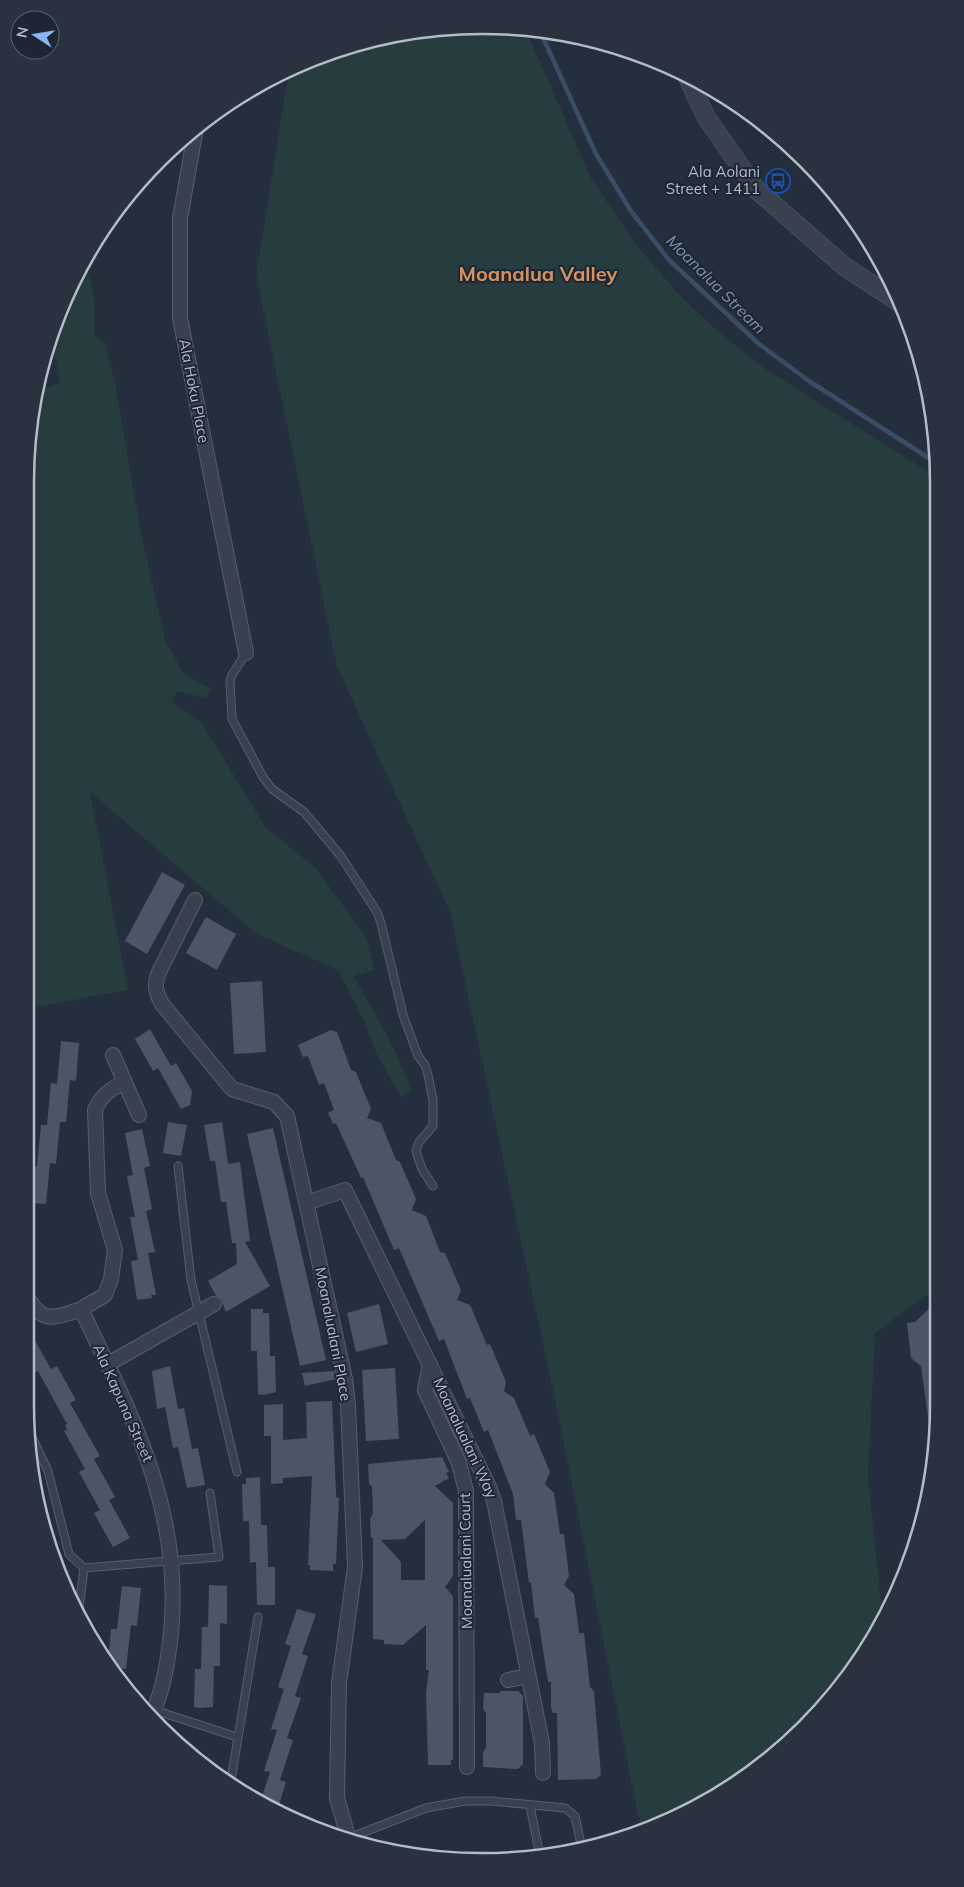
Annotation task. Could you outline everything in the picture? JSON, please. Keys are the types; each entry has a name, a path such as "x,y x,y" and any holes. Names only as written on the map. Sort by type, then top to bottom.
{"street":[{"path":"691,86 706,117 758,190 846,267 890,296"},
{"name":"Ala Hoku Place","path":"194,138 180,218 180,318 246,653"},
{"name":"Moanalualani Place","path":"195,900 158,974 155,982 156,992 162,1004 232,1089 274,1102 287,1116 345,1379 348,1405 354,1567 339,1684 338,1798 347,1832"},
{"path":"113,1055 138,1114"},
{"path":"34,1307 43,1316 55,1318 81,1309 105,1295 111,1279 115,1250 98,1193 95,1110 100,1098 114,1087 125,1083"},
{"name":"Moanalualani Way","path":"306,1203 344,1190 430,1364 494,1500 542,1743 543,1773"},
{"path":"108,1364 214,1304"},
{"name":"Ala Kapuna Street","path":"81,1309 146,1450 162,1505 172,1559 174,1605 168,1664 154,1710"},
{"name":"Moanalualani Court","path":"430,1364 425,1390 460,1463 466,1491 467,1767"},
{"path":"508,1680 528,1676"}],"lane":[{"path":"246,653 230,681 232,719 263,777 272,789 304,812 335,848 377,912 381,923 403,1015 418,1056 426,1070 433,1100 433,1126 420,1142 416,1151 422,1169 433,1186"},
{"path":"178,1166 192,1280 237,1472"},
{"path":"36,1446 48,1471 69,1554 84,1568 172,1559 190,1560 219,1557 210,1493"},
{"path":"80,1602 84,1568"},
{"path":"231,1777 258,1617"},
{"path":"156,1713 238,1737"},
{"path":"358,1835 426,1808 446,1804 491,1800 530,1806 565,1808 575,1816 580,1842"},
{"path":"530,1806 539,1849"}],"green space":[{"path":"482,34 529,37 591,178 637,246 678,293 713,327 761,366 930,473 930,1293 875,1333 868,1478 882,1607 855,1654 838,1678 819,1701 778,1742 731,1778 706,1793 680,1807 640,1824 557,1409 450,912 337,667 256,275 288,78 338,58 395,42 453,35"},
{"path":"86,272 89,274 94,299 94,335 105,344 115,384 141,533 165,640 184,674 211,689 205,698 177,691 172,702 202,723 266,828 316,868 367,939 374,970 353,976 385,1032 411,1091 401,1097 378,1057 363,1019 338,970 257,934 90,792 128,990 34,1007 35,453 43,389 60,383 54,351 68,310"},
{"path":"46,1508 50,1517 55,1541"}],"building":[{"path":"162,872 185,885 147,954 125,941"},
{"path":"206,917 236,934 217,970 186,953"},
{"path":"262,981 266,1052 234,1054 230,983"},
{"path":"150,1029 171,1066 176,1063 192,1091 190,1105 181,1109 158,1068 153,1071 135,1039"},
{"path":"331,1030 337,1032 351,1070 356,1072 371,1109 367,1118 381,1123 396,1160 400,1162 416,1199 412,1210 426,1216 440,1252 445,1253 461,1290 457,1300 470,1305 487,1345 490,1344 506,1382 504,1391 514,1398 530,1436 534,1434 550,1472 545,1484 554,1493 560,1534 564,1534 569,1576 564,1585 574,1594 579,1633 584,1633 590,1687 594,1691 601,1775 596,1779 558,1780 557,1713 553,1713 551,1708 551,1682 548,1682 538,1618 535,1618 521,1520 516,1520 513,1494 488,1430 484,1432 470,1398 467,1399 444,1339 439,1341 399,1248 394,1250 363,1177 361,1178 336,1123 333,1124 328,1113 334,1110 324,1083 319,1085 308,1056 303,1057 298,1045"},
{"path":"61,1041 79,1043 76,1081 70,1080 66,1122 60,1122 56,1164 50,1163 46,1204 34,1203 34,1166 37,1167 41,1125 47,1125 51,1083 57,1084"},
{"path":"168,1122 187,1125 181,1156 163,1153"},
{"path":"222,1122 228,1164 240,1162 250,1241 245,1242 270,1286 226,1312 221,1299 216,1296 208,1281 237,1264 236,1243 232,1243 226,1202 221,1202 215,1161 210,1161 204,1125"},
{"path":"273,1128 326,1360 300,1366 247,1134"},
{"path":"142,1129 150,1166 144,1168 152,1209 146,1211 155,1252 148,1253 156,1295 151,1295 152,1298 137,1300 131,1261 138,1260 130,1217 135,1217 127,1176 133,1175 125,1133"},
{"path":"379,1304 388,1344 356,1352 347,1313"},
{"path":"930,1308 929,1426 921,1366 911,1358 907,1323 915,1322"},
{"path":"251,1309 263,1309 263,1313 269,1313 270,1356 275,1356 276,1392 264,1395 258,1394 257,1351 251,1351"},
{"path":"34,1339 51,1369 57,1366 76,1400 70,1403 100,1456 94,1459 115,1497 109,1500 130,1538 113,1547 94,1513 100,1510 79,1472 85,1469 64,1431 67,1430 65,1425 67,1424 38,1371 34,1373"},
{"path":"170,1366 178,1409 184,1408 192,1449 198,1448 205,1485 187,1488 178,1447 173,1448 165,1407 157,1409 152,1371"},
{"path":"395,1368 399,1439 366,1441 362,1370"},
{"path":"334,1371 336,1379 305,1386 302,1373"},
{"path":"332,1401 336,1497 339,1498 336,1564 333,1564 333,1571 310,1570 310,1565 308,1565 312,1476 283,1478 283,1483 271,1484 271,1436 264,1436 264,1405 283,1404 283,1440 307,1438 306,1402"},
{"path":"442,1457 449,1472 446,1473 449,1478 435,1486 453,1503 453,1576 445,1587 453,1596 453,1760 451,1760 451,1765 428,1765 426,1693 429,1670 426,1670 426,1625 403,1645 384,1644 384,1640 373,1639 373,1538 371,1538 370,1519 373,1513 372,1487 369,1484 368,1464","holes":["425,1520 425,1580 401,1580 401,1562 381,1540 405,1539"]},
{"path":"260,1477 261,1525 267,1525 268,1567 275,1567 275,1605 257,1605 256,1562 250,1563 249,1521 243,1521 242,1484 246,1484 246,1478"},
{"path":"209,1585 227,1586 227,1624 220,1623 220,1666 214,1666 213,1707 198,1708 194,1707 195,1669 201,1669 202,1627 208,1627"},
{"path":"122,1586 141,1588 137,1626 131,1625 126,1669 120,1669 109,1654 111,1629 117,1629"},
{"path":"297,1609 316,1614 302,1654 308,1656 295,1696 301,1698 287,1738 293,1740 280,1780 286,1782 279,1804 262,1795 270,1772 264,1771 277,1730 271,1729 284,1689 278,1687 291,1646 285,1644"},
{"path":"500,1691 518,1691 523,1696 523,1764 518,1769 483,1767 483,1752 486,1748 486,1713 483,1709 484,1693 500,1693"}],"waterway":[{"name":"Moanalua Stream","path":"543,38 596,154 631,211 669,260 759,344 809,381 929,458"}],"place":[{"name":"Ala Aolani Street + 1411","path":"778,181"}],"district":[{"name":"Moanalua Valley","path":"538,274"}]}
